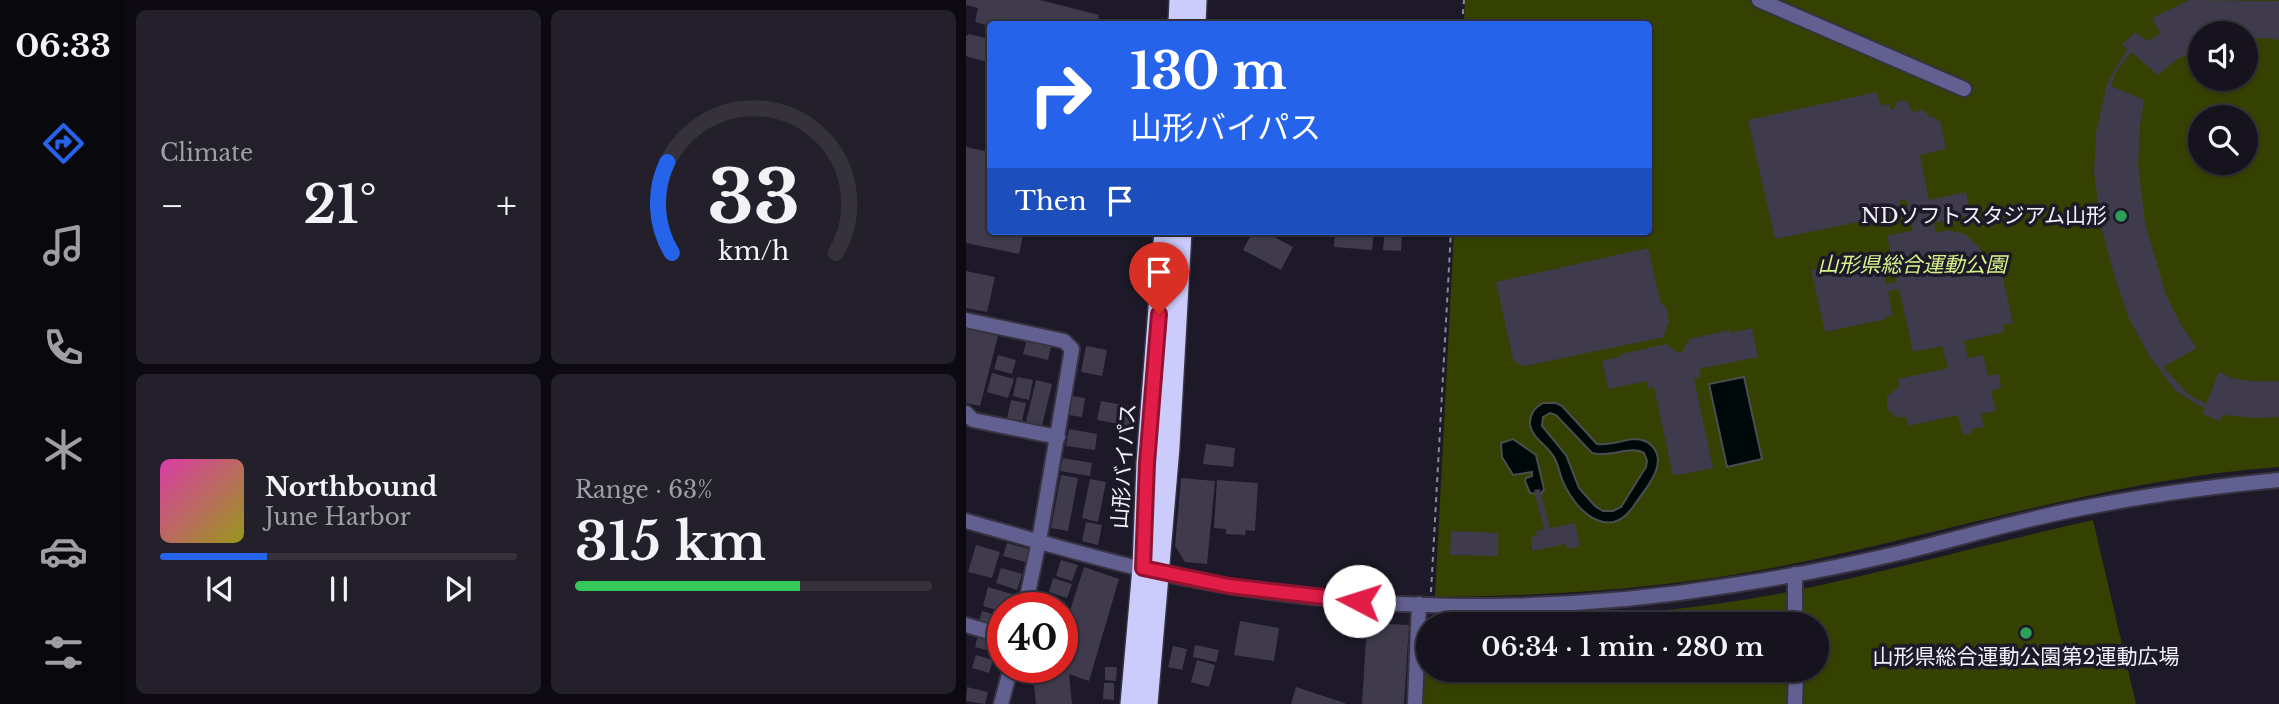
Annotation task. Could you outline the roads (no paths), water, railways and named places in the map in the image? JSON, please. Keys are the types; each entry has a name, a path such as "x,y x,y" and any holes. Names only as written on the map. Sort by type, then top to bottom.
{"highway":[{"path":"1179,21 1180,0"},
{"path":"1195,21 1196,0"},
{"name":"山形バイパス","path":"1147,704 1150,570 1147,463 1165,235"},
{"name":"山形バイパス","path":"1131,704 1169,447 1181,235"}],"street":[{"path":"1759,0 1964,89"},
{"path":"966,320 1064,341 1072,348 1028,592"},
{"path":"966,413 973,420 1058,437"},
{"path":"966,521 1094,558 1229,586 1321,597 1481,606 1601,601 1691,591 1880,557 2091,506 2279,480"},
{"path":"1795,574 1795,612"},
{"path":"1415,704 1425,604"},
{"path":"966,625 987,631"},
{"path":"1795,704 1796,682"},
{"path":"1001,704 1007,683"}],"place":[{"name":"NDソフトスタジアム山形","path":"2121,216"},
{"name":"山形県総合運動公園第2運動広場","path":"2026,633"}],"park label":[{"name":"山形県総合運動公園","path":"1912,265"}]}
